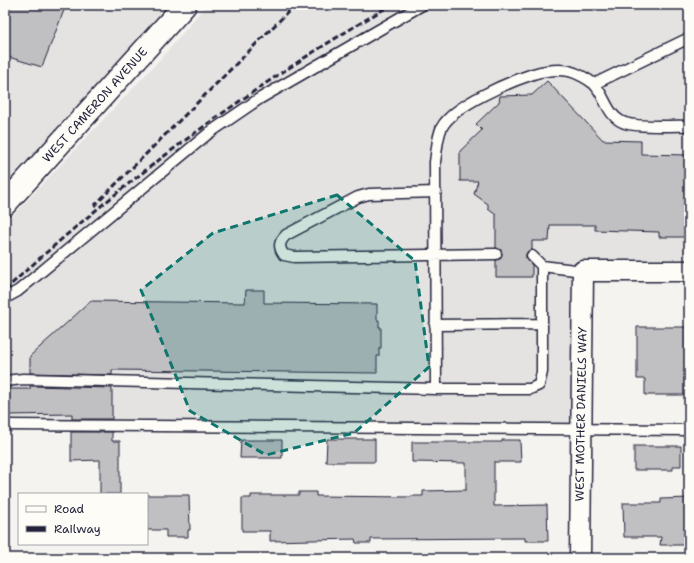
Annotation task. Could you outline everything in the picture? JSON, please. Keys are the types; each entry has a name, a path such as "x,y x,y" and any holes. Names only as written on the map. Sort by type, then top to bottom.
{"street":[{"name":"WEST CAMERON AVENUE","path":"5,204 185,5"},
{"path":"583,271 689,271"},
{"name":"WEST MOTHER DANIELS WAY","path":"580,558 583,271"}],"lane":[{"path":"5,298 18,291 209,133 259,99 422,5"},
{"path":"594,84 689,38"},
{"path":"436,389 435,162 438,137 443,126 454,113 501,86 534,74 554,70 570,71 594,84 612,114 625,123 636,125 689,126"},
{"path":"436,192 369,194 358,197 286,235 280,241 279,248 284,255 294,257 496,254"},
{"path":"532,256 542,266 583,271"},
{"path":"5,381 23,379 436,389 535,388 539,385 542,372 542,266"},
{"path":"435,325 542,324"},
{"path":"5,425 581,428 689,430"}],"highlighted area":[{"path":"337,195 415,261 429,367 354,433 266,455 190,411 141,290 213,233"}],"shaded area":[{"path":"5,5 185,5 5,204"},
{"path":"206,5 689,5 689,271 583,271 581,429 5,425 5,224 167,52"}],"building":[{"path":"5,5 66,5 42,67 5,56"},
{"path":"547,81 603,140 641,141 641,154 689,155 689,237 659,237 659,232 595,230 595,225 550,225 549,241 532,241 532,250 528,251 526,254 526,258 532,265 532,277 496,277 496,260 500,259 502,254 501,250 496,248 496,215 488,209 488,204 474,194 478,181 460,181 460,151 482,130 476,124 499,102 500,96 532,95"},
{"path":"246,290 264,290 264,303 377,304 377,320 379,320 379,327 381,327 381,348 379,348 379,356 377,356 377,373 112,370 112,375 30,373 30,356 91,301 245,303"},
{"path":"637,327 689,327 689,395 645,395 645,379 637,379"},
{"path":"30,386 112,388 112,419 72,419 72,414 8,415 8,389 30,389"},
{"path":"71,432 112,432 112,441 120,441 120,493 100,493 100,460 71,461"},
{"path":"327,439 375,439 375,462 326,462"},
{"path":"241,440 282,440 282,458 240,458"},
{"path":"502,440 520,440 521,462 494,462 494,506 547,505 548,541 525,541 525,538 371,539 371,543 356,543 355,539 270,541 270,531 242,531 242,498 251,498 251,495 299,495 299,492 316,492 316,496 411,497 423,496 423,491 466,490 466,463 412,462 412,442 502,442"},
{"path":"634,446 681,446 681,466 673,466 673,470 634,470"},
{"path":"148,495 189,495 190,530 188,530 188,537 166,537 166,530 148,530"},
{"path":"689,498 689,533 685,533 684,545 660,545 661,537 624,537 623,503 661,503 661,499"}],"railway":[{"path":"94,206 295,5"},
{"path":"5,290 95,211 190,137 289,68 391,5"}]}
